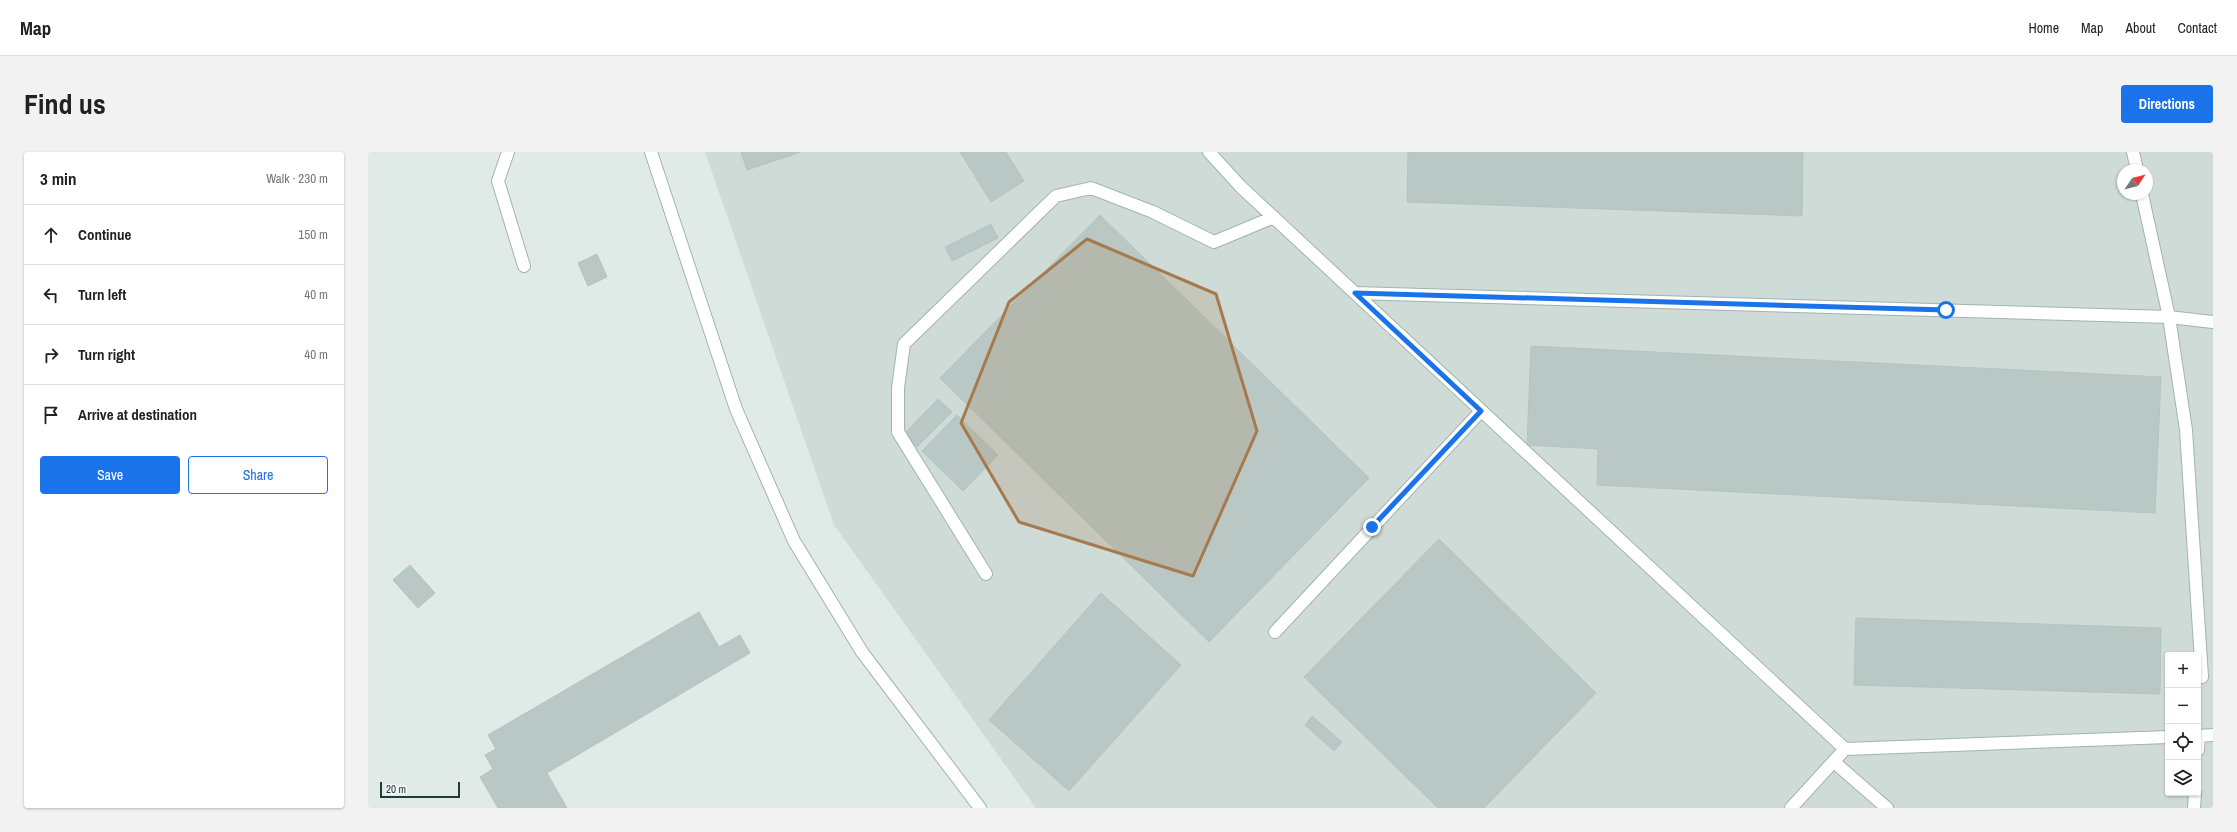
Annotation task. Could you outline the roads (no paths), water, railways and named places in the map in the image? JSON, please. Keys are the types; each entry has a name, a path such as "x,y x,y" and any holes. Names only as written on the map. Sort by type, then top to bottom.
{"street":[{"path":"508,152 498,181 524,266"},
{"path":"651,152 736,409 794,541 862,652 980,808"},
{"path":"1209,152 1241,188 1274,217 1845,749 2165,737"},
{"path":"2133,152 2136,164"},
{"path":"986,574 898,432 898,388 904,344 1056,196 1091,188 1153,212 1214,242 1274,217"},
{"path":"2143,200 2169,317 2186,430 2202,677"},
{"path":"1355,293 2169,317 2213,322"},
{"path":"1275,632 1481,411"},
{"path":"2201,736 2213,735"},
{"path":"1791,808 1845,749"},
{"path":"1834,762 1887,808"},
{"path":"2194,808 2195,796"}]}
